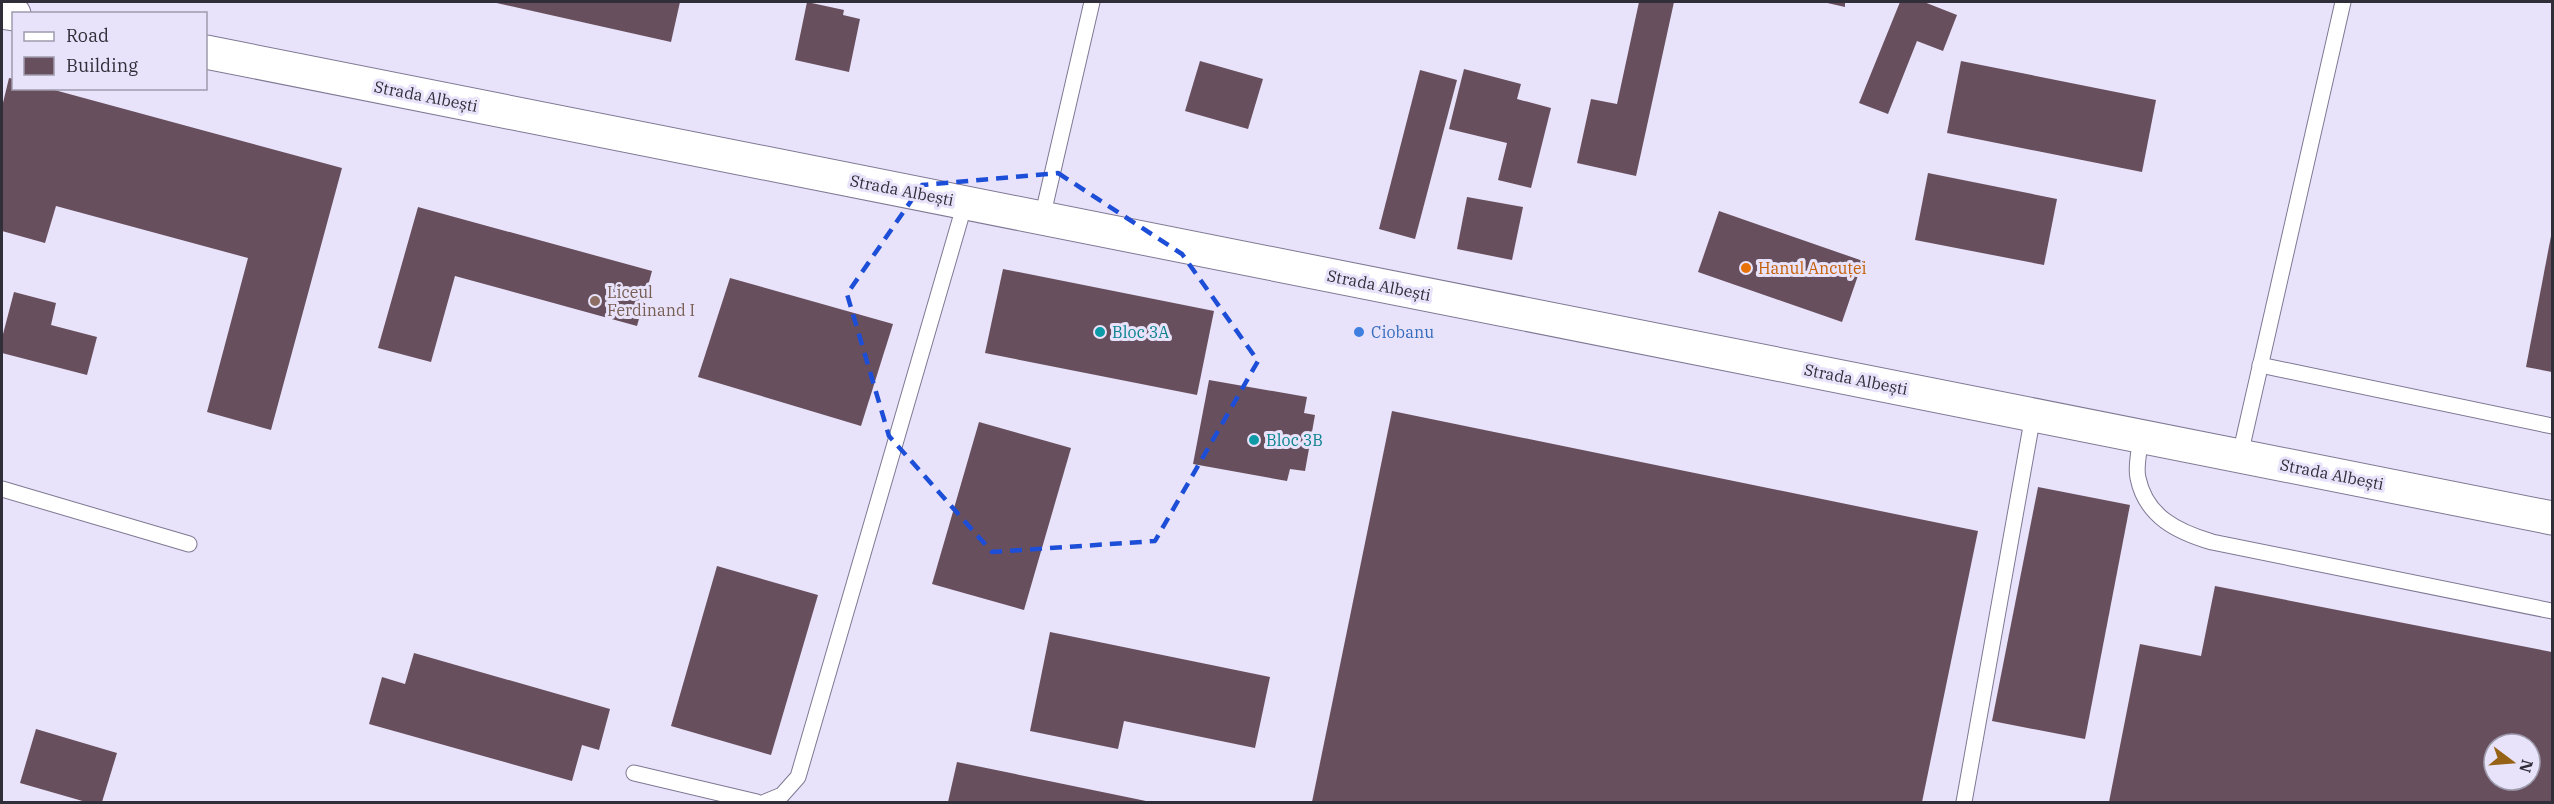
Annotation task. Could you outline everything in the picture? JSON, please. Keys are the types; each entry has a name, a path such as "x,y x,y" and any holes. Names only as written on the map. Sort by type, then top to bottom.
{"main road":[{"name":"Strada Albești","path":"207,52 2553,518"}],"lane":[{"path":"1042,218 1092,2"},
{"path":"2240,455 2343,2"},
{"path":"765,802 782,795 798,777 965,202"},
{"path":"2260,365 2553,426"},
{"path":"1964,802 2033,415"},
{"path":"2141,436 2138,477 2152,510 2182,533 2212,542 2553,611"},
{"path":"2,489 189,544"},
{"path":"634,773 757,802"}],"highlighted area":[{"path":"1058,173 1182,254 1258,361 1155,541 992,552 889,436 847,294 922,185"}],"building":[{"path":"492,2 680,2 671,42"},
{"path":"807,2 844,10 843,15 860,19 849,72 795,60"},
{"path":"1639,2 1674,2 1636,176 1577,163 1591,99 1617,104"},
{"path":"1823,2 1845,2 1845,7"},
{"path":"1900,2 1924,2 1957,15 1943,51 1917,41 1888,114 1859,103"},
{"path":"1200,61 1263,79 1248,129 1185,111"},
{"path":"1961,61 2156,100 2142,172 1947,133"},
{"path":"1464,69 1521,84 1517,99 1551,108 1531,188 1498,180 1507,143 1449,129"},
{"path":"1420,70 1457,80 1415,239 1379,229"},
{"path":"9,78 12,79 12,90 54,90 342,168 271,430 207,412 248,258 56,206 45,243 2,231 2,107"},
{"path":"1928,173 2057,199 2044,265 1915,240"},
{"path":"1467,197 1523,207 1512,260 1457,249"},
{"name":"Liceul Ferdinand I","path":"418,207 652,271 637,326 455,276 431,362 378,348"},
{"path":"1719,211 1863,261 1842,322 1698,272"},
{"path":"2552,236 2552,372 2526,367"},
{"name":"Bloc 3A","path":"1003,269 1214,311 1197,395 985,353"},
{"path":"730,278 893,324 861,426 698,377"},
{"path":"14,292 56,303 51,325 97,337 87,375 2,353 2,338"},
{"name":"Bloc 3B","path":"1209,380 1307,397 1304,413 1315,415 1305,471 1290,469 1287,481 1193,464"},
{"path":"1392,411 1978,531 1922,802 1312,802"},
{"path":"979,422 1071,448 1024,610 932,584"},
{"path":"2038,487 2130,505 2085,739 1992,721"},
{"path":"717,566 818,595 771,755 671,726"},
{"path":"2215,586 2552,652 2552,802 2109,802 2140,644 2201,656"},
{"path":"1050,632 1270,677 1255,748 1124,721 1118,749 1030,731"},
{"path":"414,653 610,709 599,750 582,745 572,781 369,724 382,677 405,684"},
{"path":"36,729 117,753 102,802 86,802 20,783"},
{"path":"957,762 1146,801 1146,802 948,802"}],"place":[{"name":"Hanul Ancuței","path":"1746,268"},
{"name":"Liceul Ferdinand I","path":"595,301"},
{"name":"Bloc 3A","path":"1100,332"},
{"name":"Ciobanu","path":"1359,332"},
{"name":"Bloc 3B","path":"1254,440"}]}
